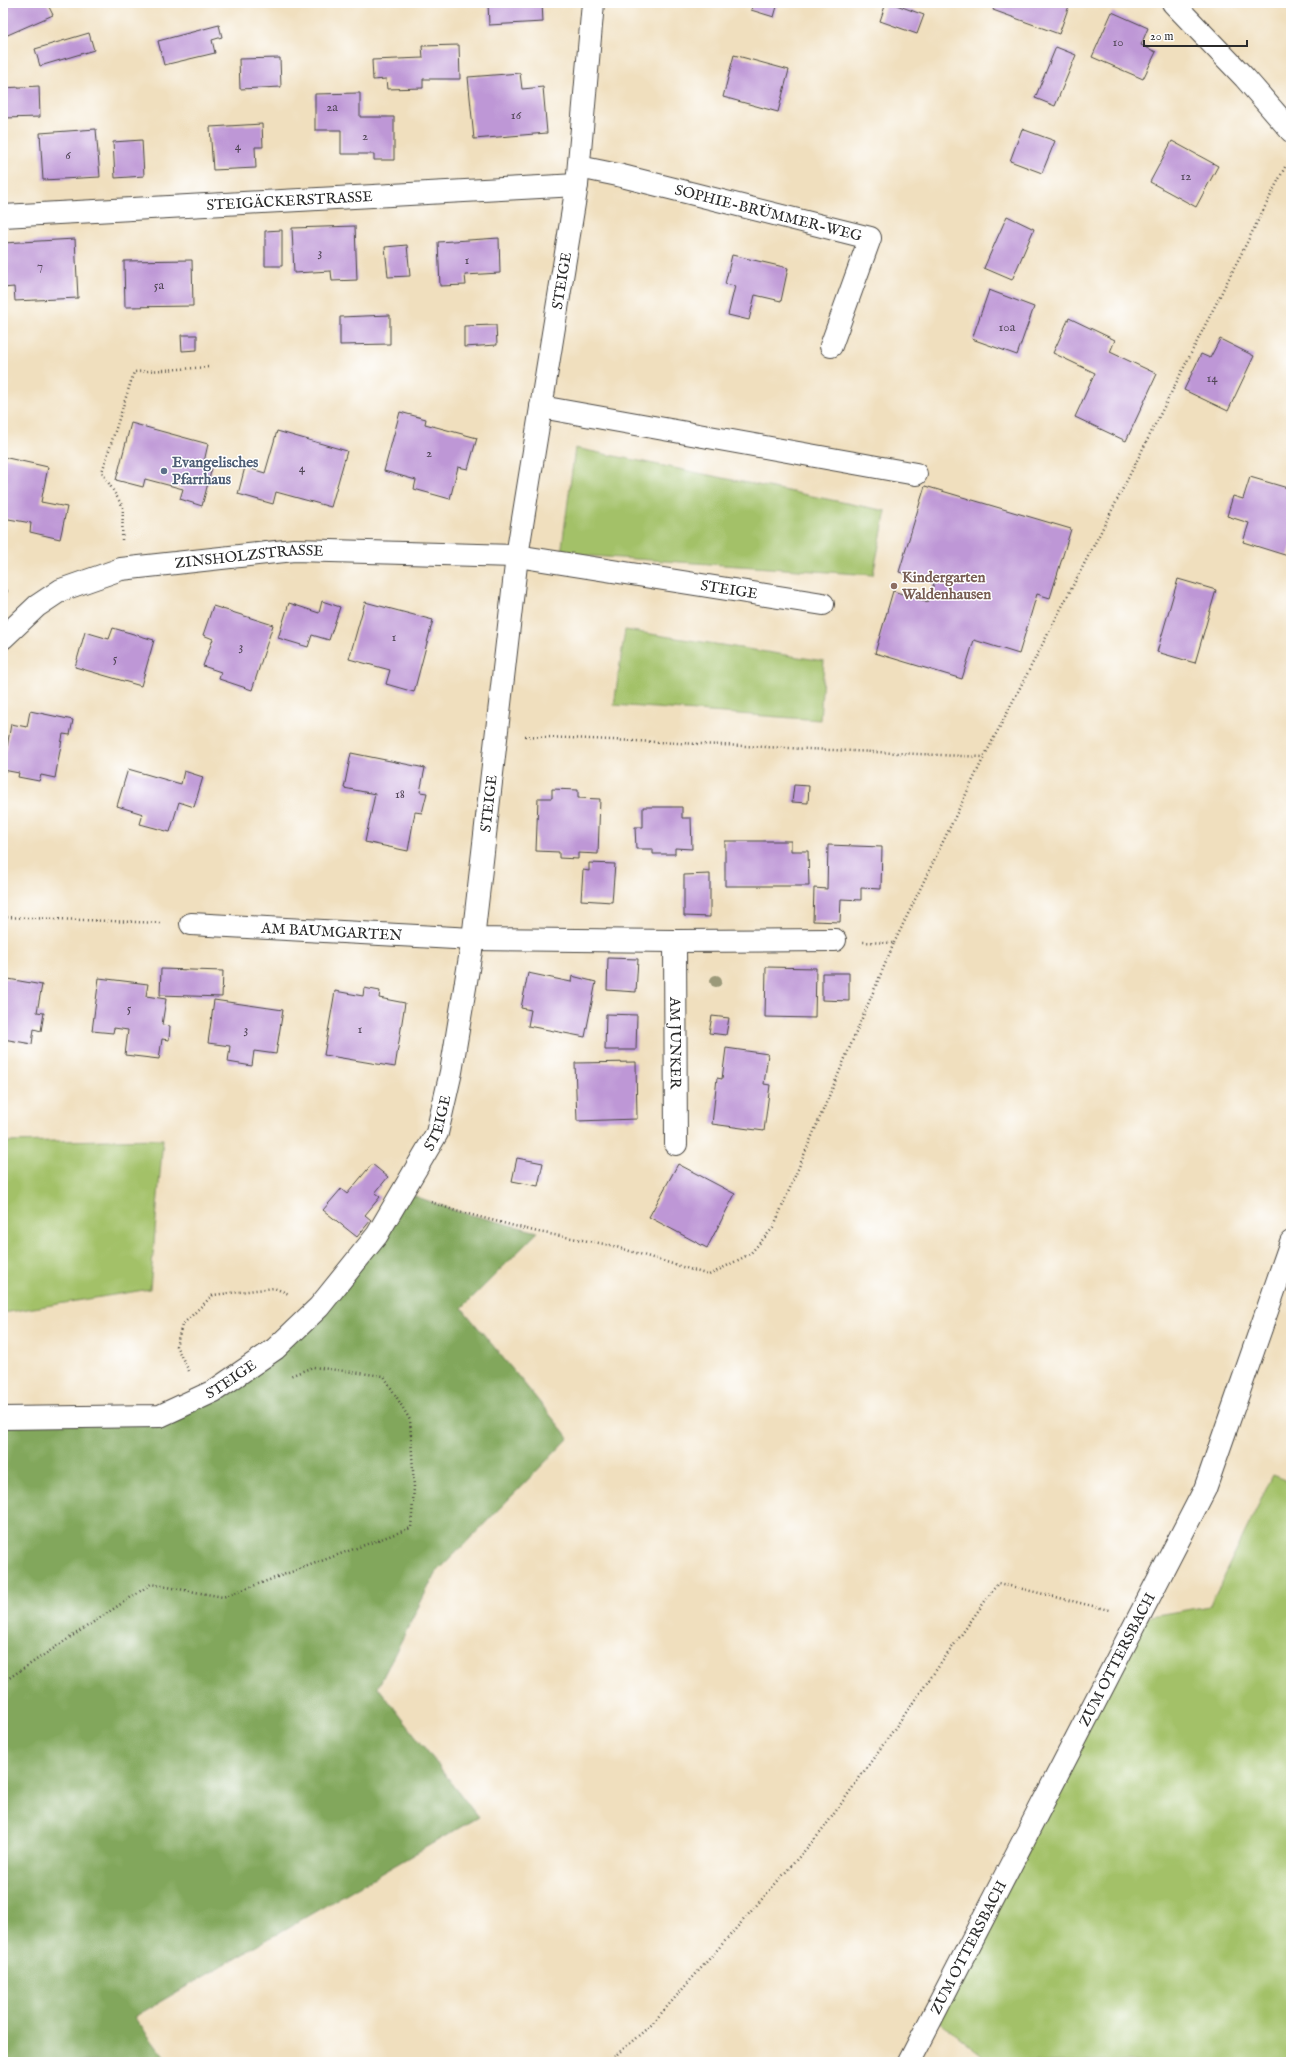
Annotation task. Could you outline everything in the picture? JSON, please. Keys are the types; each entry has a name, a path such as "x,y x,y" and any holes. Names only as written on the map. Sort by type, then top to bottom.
{"street":[{"name":"STEIGE","path":"3,1418 160,1416 214,1391 275,1349 320,1307 377,1235 404,1192 437,1133 451,1072 473,939 517,556 578,176 593,3"},
{"path":"1173,3 1245,78 1291,131"},
{"name":"SOPHIE-BRÜMMER-WEG","path":"578,176 618,175 870,238 831,346"},
{"name":"STEIGÄCKERSTRASSE","path":"3,216 578,176"},
{"path":"541,407 916,474"},
{"name":"ZINSHOLZSTRASSE","path":"3,638 37,606 61,590 120,569 294,550 517,556"},
{"name":"STEIGE","path":"517,556 823,604"},
{"name":"AM BAUMGARTEN","path":"190,924 473,939"},
{"path":"473,939 675,941 835,940"},
{"name":"AM JUNKER","path":"675,941 676,1144"},
{"name":"ZUM OTTERSBACH","path":"909,2062 1205,1490 1291,1242"}],"path":[{"path":"404,1192 456,1210 538,1232 610,1246 709,1275 750,1254 773,1228 894,943 984,757 1112,511 1286,165"},
{"path":"120,569 123,507 102,472 134,372 209,368"},
{"path":"496,734 984,757"},
{"path":"3,917 190,924"},
{"path":"835,940 894,943"},
{"path":"214,1391 189,1371 176,1346 182,1325 213,1295 274,1288 320,1307"},
{"path":"3,1682 151,1584 224,1597 411,1528 414,1488 410,1420 384,1376 313,1367 286,1378"},
{"path":"608,2062 652,2025 821,1832 998,1583 1139,1618"}],"green space":[{"path":"575,448 886,511 873,575 561,554"},
{"path":"625,630 824,661 820,720 614,705"},
{"path":"163,1139 150,1289 3,1313 3,1142"},
{"path":"404,1192 456,1211 538,1232 462,1308 569,1438 435,1574 378,1687 478,1817 134,2017 168,2062 3,2062 3,1418 160,1416 275,1349"},
{"path":"1273,1475 1291,1482 1291,2062 991,2062 933,2016 1139,1618 1209,1606"}],"building":[{"path":"3,3 47,3 53,15 3,37"},
{"path":"488,3 542,3 543,22 489,25"},
{"path":"753,3 778,3 774,17 751,10"},
{"path":"886,3 891,3 924,15 917,34 880,21"},
{"path":"996,3 1070,3 1059,34 993,10"},
{"path":"1112,12 1148,28 1141,45 1156,52 1143,79 1092,57"},
{"path":"219,25 222,37 212,40 215,53 164,65 158,41"},
{"path":"89,33 94,50 40,66 35,49"},
{"path":"459,45 460,79 423,79 423,88 387,89 386,79 373,80 372,60 423,58 422,46"},
{"path":"1056,47 1076,55 1055,106 1035,98"},
{"path":"734,55 789,70 778,112 723,97"},
{"path":"280,58 281,87 240,89 239,59"},
{"path":"520,73 522,89 543,87 547,133 474,139 468,77"},
{"path":"39,86 40,117 3,118 3,88"},
{"path":"360,93 360,117 394,117 394,160 374,160 374,154 341,154 341,130 315,130 315,94"},
{"path":"262,124 263,147 255,147 256,168 213,170 210,127"},
{"path":"96,129 100,177 43,180 40,133"},
{"path":"1022,129 1055,141 1042,173 1010,161"},
{"path":"142,140 144,176 115,178 113,142"},
{"path":"1172,141 1218,166 1196,207 1150,182"},
{"path":"1007,216 1034,229 1012,280 984,268"},
{"path":"355,226 357,280 332,281 331,271 294,273 292,228"},
{"path":"282,230 282,266 265,266 265,231"},
{"path":"499,238 500,273 465,275 466,285 440,286 438,242"},
{"path":"75,239 78,298 15,301 14,287 3,288 3,243"},
{"path":"407,245 410,276 388,277 385,247"},
{"path":"732,255 788,268 781,301 755,295 749,320 728,315 735,286 725,284"},
{"path":"192,260 193,306 125,307 124,261"},
{"path":"989,290 1034,307 1017,355 972,339"},
{"path":"390,315 390,344 340,345 340,317"},
{"path":"1069,318 1115,340 1110,352 1157,374 1126,441 1075,417 1095,373 1053,353"},
{"path":"496,325 497,345 464,347 464,326"},
{"path":"181,335 197,335 197,350 182,351"},
{"path":"1220,339 1254,356 1228,411 1184,390 1201,354 1210,358"},
{"path":"400,412 426,419 425,424 477,438 468,469 458,467 450,499 414,489 416,480 384,471"},
{"name":"Evangelisches Pfarrhaus","path":"131,423 208,444 204,462 213,464 202,506 180,499 183,489 145,479 143,487 116,480"},
{"path":"277,431 347,451 331,507 276,492 273,504 238,494 245,467 265,473"},
{"path":"3,457 48,467 41,502 67,507 60,539 30,532 31,523 3,518"},
{"path":"1250,477 1291,489 1291,547 1288,556 1243,542 1249,523 1227,516 1233,496 1243,499"},
{"path":"925,486 1071,529 1050,598 1037,594 1019,654 974,640 962,679 875,653 893,591 928,602 934,583 899,572"},
{"path":"1178,579 1216,590 1195,663 1157,652"},
{"path":"322,601 340,607 329,640 312,635 308,647 278,638 289,603 319,613"},
{"path":"365,602 433,620 414,692 386,684 390,670 349,659"},
{"path":"213,606 273,625 252,690 219,679 221,672 203,666 213,639 203,635"},
{"path":"113,628 154,640 141,686 75,667 85,632 109,639"},
{"path":"30,711 73,720 70,735 63,734 55,778 41,775 39,781 18,777 19,773 3,770 11,724 27,727"},
{"path":"351,753 425,768 420,792 427,793 422,813 415,812 408,851 365,842 375,794 344,788"},
{"path":"128,769 181,784 184,771 203,777 194,807 179,802 170,832 140,824 143,814 117,806"},
{"path":"794,785 809,786 808,803 792,802"},
{"path":"552,789 578,790 578,798 600,799 598,854 578,853 578,859 559,858 559,852 536,851 538,798 552,798"},
{"path":"643,807 682,807 682,818 691,818 692,849 675,848 675,854 653,854 653,849 636,849 635,827 643,827"},
{"path":"725,841 791,841 791,851 808,851 809,886 725,886"},
{"path":"828,845 882,847 881,889 861,888 861,900 841,899 840,922 813,921 814,888 827,889"},
{"path":"589,863 615,864 612,902 581,900 583,870 589,871"},
{"path":"710,874 710,917 684,916 684,875"},
{"path":"608,958 638,959 636,992 607,990"},
{"path":"766,967 816,968 815,1018 765,1017"},
{"path":"161,969 223,971 222,997 160,995"},
{"path":"528,973 571,982 572,976 596,982 585,1037 528,1026 531,1010 521,1008"},
{"path":"822,973 849,973 849,1001 822,1000"},
{"path":"3,978 42,985 37,1012 44,1013 41,1031 34,1029 32,1044 3,1039"},
{"path":"99,978 148,984 146,996 166,999 162,1025 170,1026 169,1040 162,1039 159,1059 125,1055 128,1030 114,1028 113,1033 92,1031"},
{"path":"364,988 380,991 379,998 405,1003 395,1067 324,1055 335,991 363,996"},
{"path":"214,1000 283,1010 276,1054 254,1051 252,1066 228,1062 230,1046 208,1043"},
{"path":"606,1014 637,1015 636,1050 605,1050"},
{"path":"712,1016 729,1018 726,1035 709,1033"},
{"path":"726,1048 768,1054 764,1084 770,1085 764,1131 712,1124 717,1078 722,1079"},
{"path":"636,1062 637,1119 577,1121 575,1063"},
{"path":"517,1158 543,1163 538,1186 512,1181"},
{"path":"372,1164 388,1177 375,1193 380,1197 365,1215 371,1220 357,1237 323,1210 341,1189 347,1194"},
{"path":"678,1164 735,1194 707,1248 649,1217"}],"place":[{"name":"Evangelisches Pfarrhaus","path":"164,471"},
{"name":"Kindergarten Waldenhausen","path":"894,586"}]}
